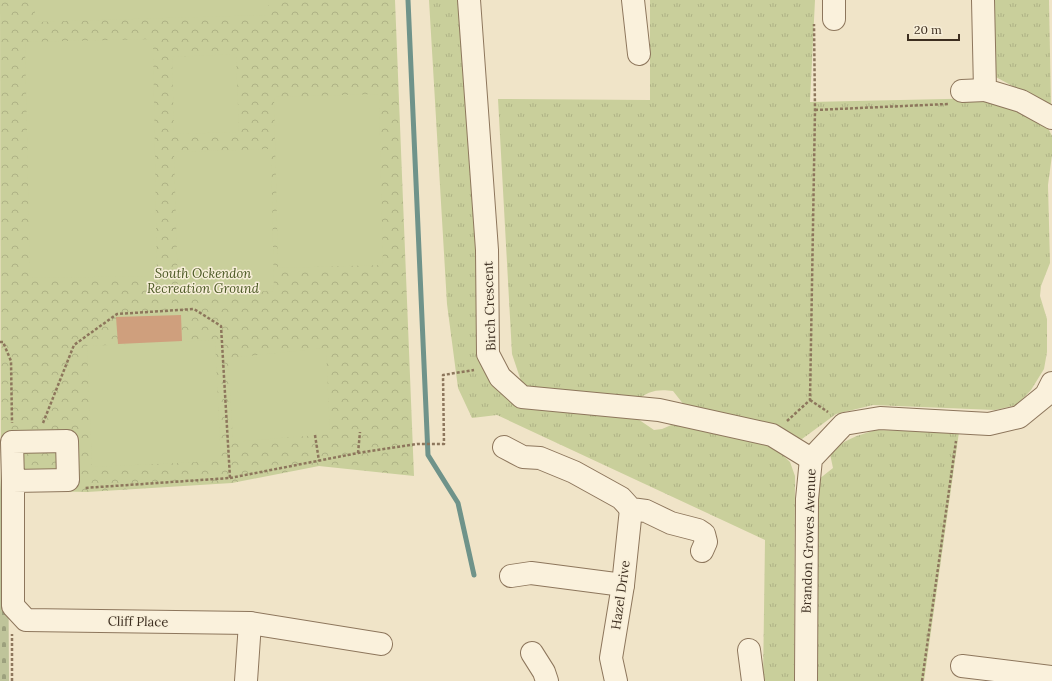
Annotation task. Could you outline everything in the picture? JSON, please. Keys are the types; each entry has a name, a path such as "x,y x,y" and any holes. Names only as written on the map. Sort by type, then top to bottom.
{"street":[{"name":"Birch Crescent","path":"469,0 487,250 488,354 500,377 522,397 658,410 772,435 811,459"},
{"path":"633,0 639,54"},
{"path":"983,0 985,90"},
{"path":"956,98 985,90 1021,100 1052,118"},
{"name":"Brandon Groves Avenue","path":"806,681 807,499 811,459 844,424 880,418 989,424 1019,417 1046,395 1052,383"},
{"path":"8,489 68,480 67,441 12,442 8,489 13,606"},
{"path":"504,447 523,457 540,458 574,472 621,498 631,509 646,511 671,523 698,530 704,534 706,542 702,551"},
{"name":"Hazel Drive","path":"616,681 611,658 623,585 631,509"},
{"path":"511,576 531,573 623,585"},
{"name":"Cliff Place","path":"13,606 26,620 250,623 380,644"},
{"path":"246,681 250,623"},
{"path":"749,650 753,681"},
{"path":"532,653 544,672 547,681"},
{"path":"962,666 1052,677"}],"path":[{"path":"772,435 810,400 815,110 828,12"},
{"path":"815,110 956,98"},
{"path":"44,442 43,423 74,345 117,314 194,310 221,326 230,478"},
{"path":"0,342 3,342 11,361 12,442"},
{"path":"68,480 82,489 230,478 358,453 417,444 444,444 443,375 496,367"},
{"path":"922,681 959,422"},
{"path":"358,453 360,432"},
{"path":"315,435 319,461"},
{"path":"12,681 13,606"}],"green space":[{"name":"South Ockendon Recreation Ground","path":"0,0 395,0 414,476 319,466 232,483 87,492 1,490"},
{"path":"35,0 268,0 268,15 35,22"},
{"path":"429,0 459,0 492,382 632,415 654,430 662,429 676,423 773,446 790,462 795,476 794,681 763,681 765,540 497,415 472,418 458,388 447,304"},
{"path":"650,0 815,0 810,102 991,98 1048,128 1052,136 1052,155 1048,185 1050,263 1041,286 1040,296 1047,319 1047,352 1044,369 1031,390 1017,405 995,410 873,405 836,414 802,439 688,410 673,391 662,390 653,392 644,395 634,402 524,390 512,354 498,99 650,100"},
{"path":"989,0 1049,0 1051,107 992,75"},
{"path":"153,39 157,276 30,278 25,42"},
{"path":"236,54 239,132 174,134 172,57"},
{"path":"379,94 383,265 278,268 274,97"},
{"path":"271,149 274,291 178,293 174,152"},
{"path":"215,340 221,461 92,467 87,346"},
{"path":"326,348 330,434 233,442 228,358"},
{"path":"876,430 959,432 924,681 811,681 814,483 833,468 830,454 835,449 851,439"},
{"path":"0,471 1,490 8,502 9,681 0,681"}],"building":[{"path":"181,315 182,341 118,344 116,317"}],"waterway":[{"path":"408,0 428,455 458,503 474,575"}]}
